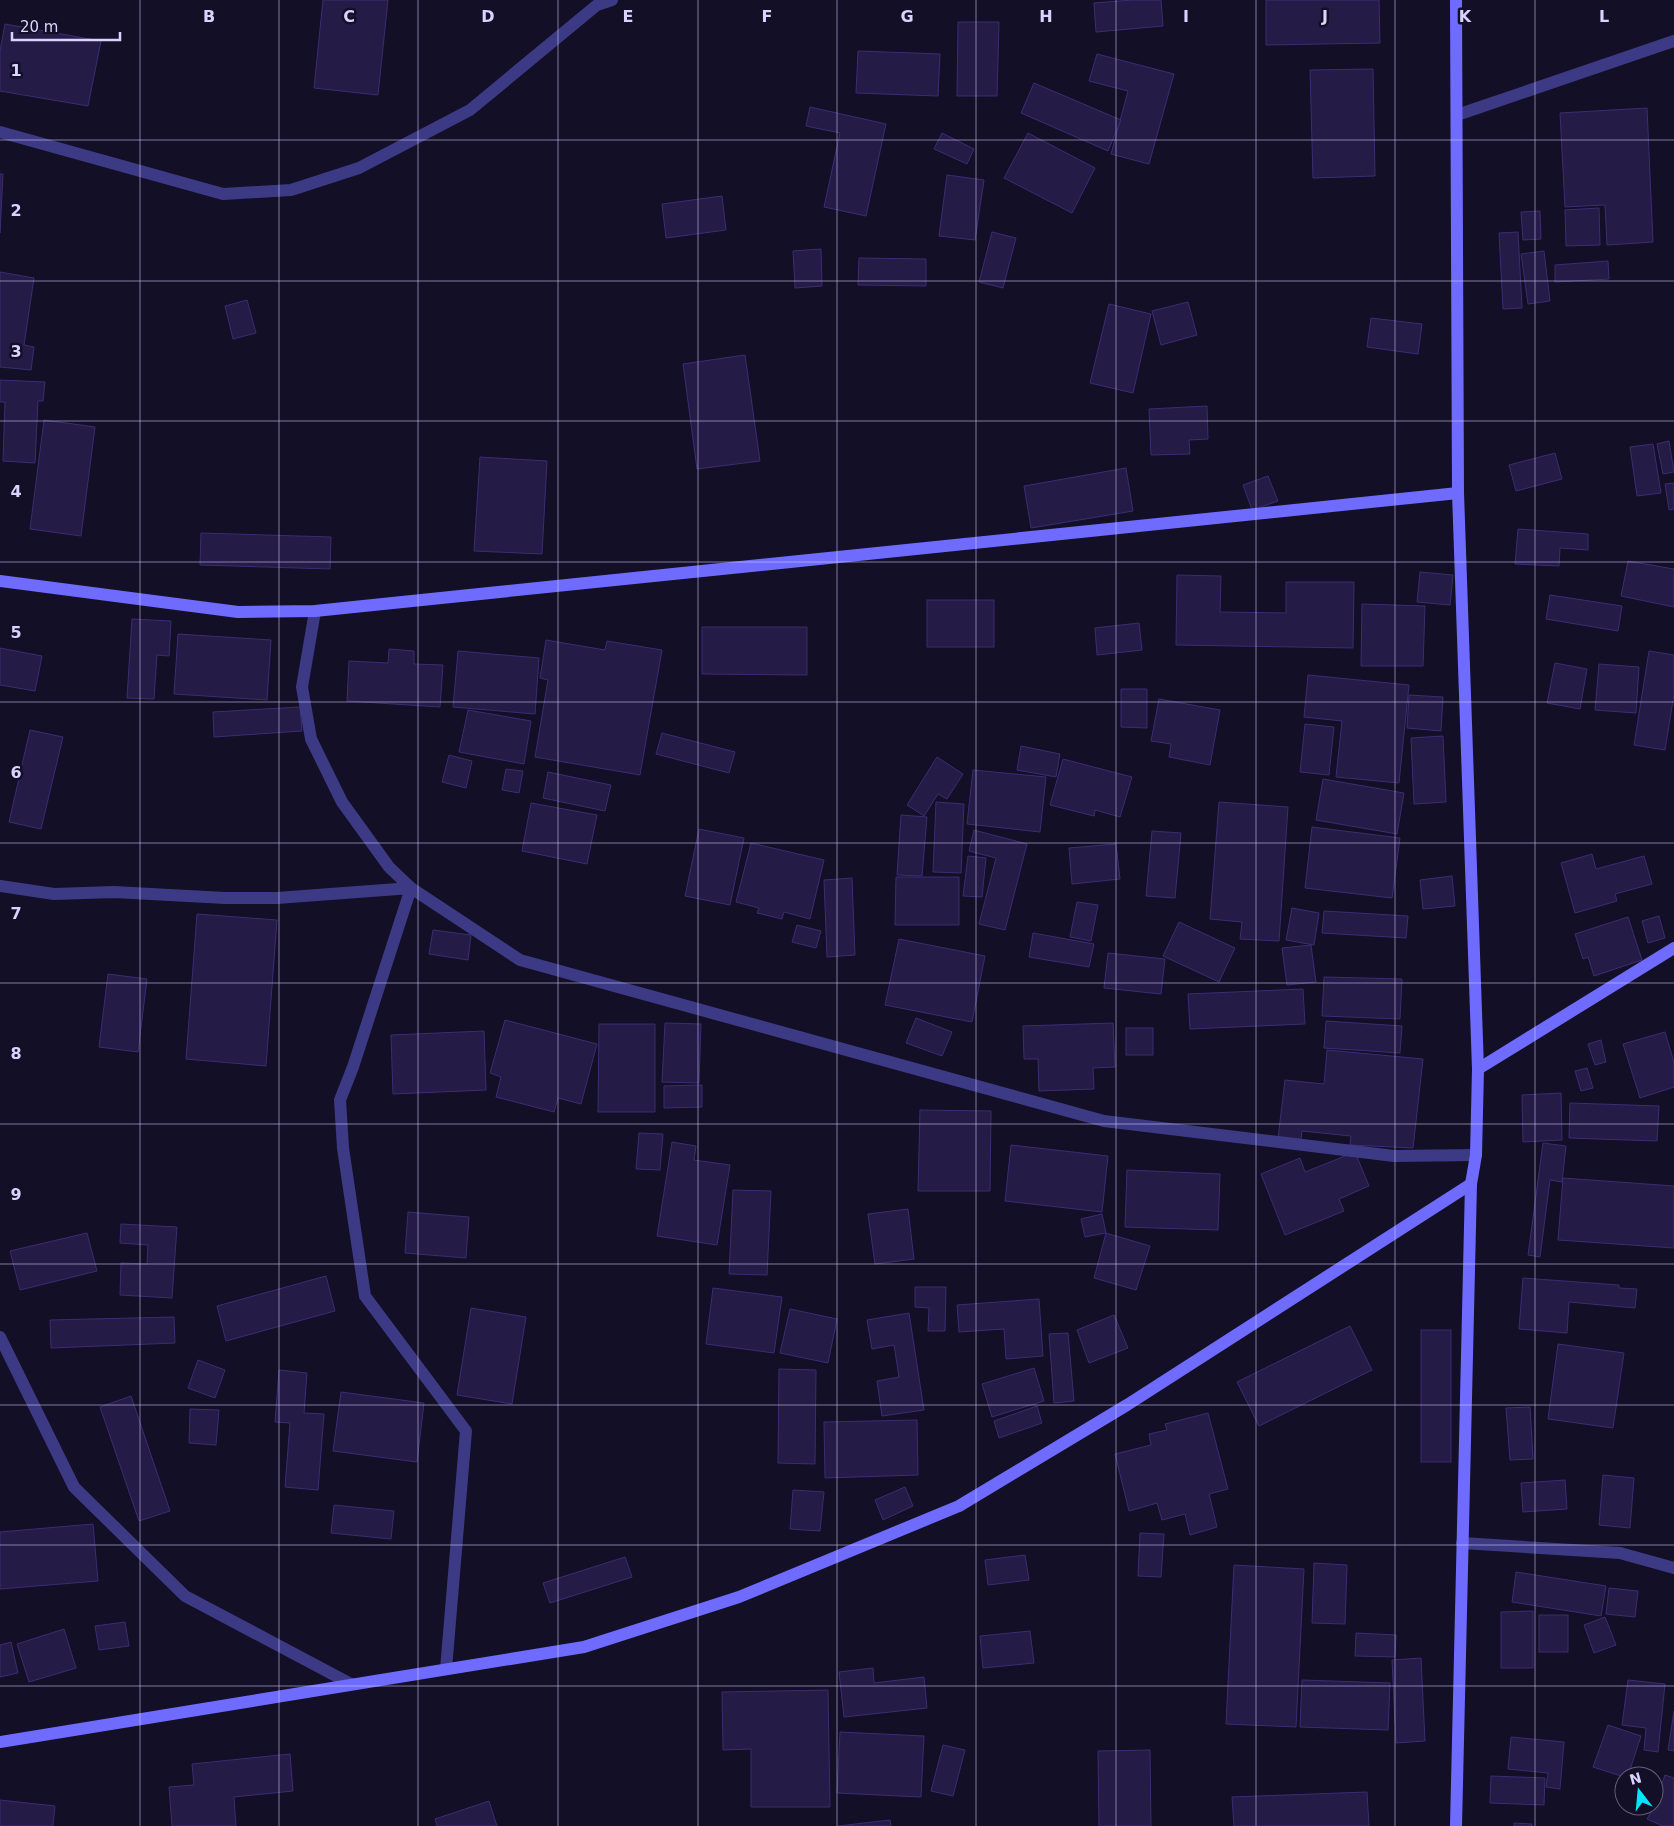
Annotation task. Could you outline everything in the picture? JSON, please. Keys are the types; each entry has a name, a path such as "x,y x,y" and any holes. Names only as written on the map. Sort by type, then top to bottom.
{"street":[{"path":"0,132 223,194 291,190 359,168 470,110 598,5 612,0"},
{"path":"1456,0 1458,493 1478,1069 1476,1155 1471,1184 1456,1826"},
{"path":"1457,115 1674,41"},
{"path":"0,581 238,612 315,611 1458,493"},
{"path":"315,611 302,687 311,739 342,802 389,867 411,888 520,960 1104,1121 1394,1156 1476,1155"},
{"path":"0,886 54,894 114,892 225,898 287,897 411,888"},
{"path":"411,888 353,1067 340,1100 343,1148 365,1296 466,1431 446,1669"},
{"path":"1478,1069 1674,948"},
{"path":"0,1742 584,1647 739,1597 959,1506 1127,1405 1471,1184"},
{"path":"0,1337 74,1487 185,1596 352,1684"},
{"path":"1462,1543 1620,1553 1674,1568"}],"building":[{"path":"323,0 388,0 378,95 314,88"},
{"path":"1161,0 1163,26 1096,32 1094,3"},
{"path":"1266,0 1379,0 1380,43 1266,45"},
{"path":"958,22 999,22 997,96 957,96"},
{"path":"5,24 101,41 88,106 0,91 0,51"},
{"path":"858,51 940,54 938,96 856,93"},
{"path":"1097,54 1174,74 1149,164 1111,154 1128,91 1089,81"},
{"path":"1373,69 1375,176 1313,178 1310,70"},
{"path":"1034,83 1121,120 1108,151 1021,113"},
{"path":"810,107 886,124 866,216 824,207 840,133 806,126"},
{"path":"1647,108 1653,242 1607,245 1605,205 1565,207 1560,113"},
{"path":"942,133 974,149 967,164 934,149"},
{"path":"1028,133 1095,168 1072,213 1004,178"},
{"path":"0,174 3,174 0,233"},
{"path":"947,175 984,180 975,240 939,236"},
{"path":"722,196 726,230 666,238 662,204"},
{"path":"1599,208 1600,245 1566,246 1565,210"},
{"path":"1540,211 1541,239 1523,240 1521,212"},
{"path":"992,232 1016,238 1003,288 979,282"},
{"path":"1518,232 1522,308 1503,309 1499,233"},
{"path":"821,249 822,286 795,288 793,251"},
{"path":"1544,251 1550,301 1528,304 1521,254"},
{"path":"859,258 926,259 926,286 858,285"},
{"path":"1608,261 1609,279 1555,282 1555,265"},
{"path":"0,272 34,278 24,345 34,347 31,370 0,367"},
{"path":"247,300 256,333 233,339 225,306"},
{"path":"1188,302 1197,335 1161,345 1152,311"},
{"path":"1109,304 1151,314 1133,393 1090,383"},
{"path":"1371,318 1422,324 1418,354 1367,347"},
{"path":"745,355 760,461 697,469 683,364"},
{"path":"0,380 45,382 43,401 38,401 35,463 3,461 5,402 0,402"},
{"path":"1207,406 1208,439 1189,440 1190,454 1151,455 1149,409"},
{"path":"44,420 95,427 81,536 30,529"},
{"path":"1669,441 1674,472 1663,474 1657,444"},
{"path":"1653,444 1661,493 1637,496 1630,447"},
{"path":"1555,453 1562,479 1516,491 1509,465"},
{"path":"480,457 547,461 542,554 474,551"},
{"path":"1126,468 1133,511 1031,528 1024,486"},
{"path":"1268,476 1278,501 1252,510 1243,485"},
{"path":"1674,483 1674,509 1669,510 1665,484"},
{"path":"1518,529 1588,534 1588,550 1560,548 1559,566 1515,564"},
{"path":"201,533 331,537 330,569 200,565"},
{"path":"1628,561 1674,569 1674,607 1621,596"},
{"path":"1420,572 1453,575 1450,605 1417,602"},
{"path":"1177,575 1221,576 1220,612 1286,613 1286,582 1354,582 1353,648 1176,645"},
{"path":"1550,595 1622,606 1618,631 1546,619"},
{"path":"927,600 994,600 994,647 927,647"},
{"path":"1362,604 1425,606 1423,666 1361,666"},
{"path":"132,619 171,621 169,656 157,655 154,699 127,698"},
{"path":"1139,623 1142,650 1097,655 1095,628"},
{"path":"702,627 807,627 807,675 702,674"},
{"path":"178,634 271,640 267,700 174,694"},
{"path":"546,640 605,650 607,641 662,650 640,775 535,757 548,680 540,678"},
{"path":"0,648 42,656 35,691 0,685"},
{"path":"389,649 414,651 414,664 443,665 440,707 347,701 349,661 388,663"},
{"path":"458,651 539,658 535,714 453,707"},
{"path":"1649,651 1674,655 1674,694 1665,750 1634,745"},
{"path":"1555,663 1587,669 1580,709 1547,703"},
{"path":"1599,664 1639,667 1636,713 1595,710"},
{"path":"1308,675 1409,685 1399,783 1336,777 1342,721 1304,717"},
{"path":"1121,689 1147,689 1147,728 1121,727"},
{"path":"1409,695 1443,697 1441,731 1407,728"},
{"path":"1159,699 1220,710 1210,765 1169,757 1171,744 1151,741"},
{"path":"300,707 302,731 214,737 213,712"},
{"path":"468,710 531,721 524,764 459,752"},
{"path":"1305,724 1334,727 1329,775 1300,772"},
{"path":"30,730 63,737 41,829 9,822"},
{"path":"662,733 735,752 729,773 656,754"},
{"path":"1443,736 1446,802 1414,804 1411,738"},
{"path":"1021,746 1060,754 1056,777 1017,770"},
{"path":"449,755 472,761 466,788 442,782"},
{"path":"937,757 963,774 947,799 938,794 924,816 907,805"},
{"path":"1063,759 1132,777 1120,817 1095,810 1094,816 1050,805"},
{"path":"506,769 523,771 519,793 502,790"},
{"path":"973,770 1046,777 1040,832 967,824"},
{"path":"548,772 611,785 605,811 543,798"},
{"path":"1323,779 1404,793 1397,834 1316,820"},
{"path":"936,802 964,804 961,873 933,872"},
{"path":"1219,802 1288,807 1279,941 1240,939 1242,922 1210,919"},
{"path":"531,803 597,815 587,864 522,851"},
{"path":"901,815 927,817 922,876 897,875"},
{"path":"1312,827 1400,838 1392,898 1305,888"},
{"path":"699,829 744,838 730,905 685,896"},
{"path":"974,830 1027,844 1005,930 979,924 996,858 969,851"},
{"path":"1152,831 1181,833 1175,898 1146,896"},
{"path":"751,843 824,860 810,919 784,912 782,919 757,913 759,908 736,902"},
{"path":"1116,844 1120,879 1072,884 1069,848"},
{"path":"1592,854 1596,869 1644,856 1652,884 1615,894 1617,901 1575,913 1561,863"},
{"path":"968,856 986,858 982,897 963,896"},
{"path":"1452,876 1455,906 1423,909 1420,880"},
{"path":"896,877 959,877 959,925 895,925"},
{"path":"852,878 855,955 827,957 824,880"},
{"path":"1077,902 1098,905 1091,941 1070,937"},
{"path":"1292,908 1319,913 1314,945 1286,940"},
{"path":"1324,911 1408,916 1406,938 1322,933"},
{"path":"197,914 277,920 266,1066 186,1059"},
{"path":"1659,916 1665,938 1648,943 1642,921"},
{"path":"1628,917 1642,960 1594,976 1588,957 1583,959 1575,934"},
{"path":"1179,922 1235,948 1219,982 1163,956"},
{"path":"797,925 821,931 816,948 792,942"},
{"path":"433,930 471,935 468,960 429,954"},
{"path":"1033,933 1094,944 1089,967 1029,957"},
{"path":"899,939 985,956 972,1022 885,1005"},
{"path":"1311,945 1316,982 1287,985 1282,948"},
{"path":"1108,953 1165,959 1161,994 1104,988"},
{"path":"108,974 147,979 138,1052 99,1047"},
{"path":"1324,977 1402,979 1400,1019 1322,1016"},
{"path":"1303,989 1305,1024 1190,1029 1188,994"},
{"path":"916,1018 952,1032 942,1056 906,1043"},
{"path":"505,1020 597,1044 581,1104 558,1098 554,1112 496,1097 501,1077 490,1073"},
{"path":"1326,1021 1402,1026 1400,1053 1324,1048"},
{"path":"665,1023 701,1024 699,1083 662,1082"},
{"path":"1113,1023 1115,1067 1093,1068 1094,1089 1039,1091 1038,1059 1024,1059 1023,1026"},
{"path":"599,1024 655,1024 655,1112 598,1112"},
{"path":"1126,1028 1153,1028 1153,1055 1126,1055"},
{"path":"484,1031 486,1090 393,1094 391,1035"},
{"path":"1665,1032 1674,1062 1674,1087 1640,1098 1623,1044"},
{"path":"1601,1040 1606,1062 1595,1065 1588,1044"},
{"path":"1327,1050 1423,1059 1413,1148 1350,1145 1351,1136 1302,1131 1301,1140 1278,1138 1285,1080 1324,1084"},
{"path":"1587,1068 1593,1088 1581,1091 1575,1071"},
{"path":"702,1085 702,1107 664,1108 664,1086"},
{"path":"1561,1093 1562,1140 1523,1142 1522,1095"},
{"path":"1570,1103 1659,1106 1657,1141 1569,1138"},
{"path":"920,1110 991,1111 990,1191 918,1191"},
{"path":"639,1133 663,1134 660,1170 636,1169"},
{"path":"672,1142 696,1146 694,1160 730,1165 717,1245 657,1236"},
{"path":"1543,1143 1566,1146 1562,1182 1550,1180 1540,1257 1528,1255"},
{"path":"1011,1145 1108,1156 1102,1212 1005,1201"},
{"path":"1355,1152 1369,1186 1339,1199 1344,1211 1285,1235 1261,1174 1300,1158 1305,1172"},
{"path":"1127,1170 1220,1174 1218,1230 1125,1227"},
{"path":"1563,1178 1674,1186 1674,1248 1558,1240"},
{"path":"733,1190 771,1191 767,1275 729,1274"},
{"path":"908,1209 914,1259 875,1264 868,1214"},
{"path":"408,1212 469,1217 466,1258 405,1253"},
{"path":"1102,1214 1106,1233 1085,1237 1081,1219"},
{"path":"121,1224 177,1227 172,1298 120,1295 121,1263 147,1264 148,1245 120,1243"},
{"path":"87,1233 97,1271 20,1290 10,1251"},
{"path":"1106,1233 1150,1246 1136,1290 1094,1278"},
{"path":"326,1276 335,1311 226,1341 217,1306"},
{"path":"1523,1278 1619,1285 1619,1288 1637,1289 1635,1308 1569,1302 1567,1333 1519,1329"},
{"path":"915,1287 946,1287 945,1331 928,1331 929,1308 915,1307"},
{"path":"713,1288 782,1297 774,1353 706,1344"},
{"path":"1039,1299 1043,1356 1006,1359 1004,1329 959,1332 957,1305"},
{"path":"471,1308 526,1317 512,1404 457,1395"},
{"path":"790,1309 837,1319 828,1363 780,1353"},
{"path":"909,1313 924,1410 882,1416 877,1381 899,1377 894,1345 872,1349 867,1320"},
{"path":"1114,1315 1128,1348 1089,1363 1077,1330"},
{"path":"174,1317 175,1343 51,1348 50,1320"},
{"path":"1350,1326 1372,1370 1259,1426 1237,1382"},
{"path":"1421,1330 1451,1330 1451,1462 1421,1462"},
{"path":"1068,1333 1074,1401 1054,1403 1049,1334"},
{"path":"1558,1344 1624,1353 1613,1428 1548,1419"},
{"path":"198,1360 225,1370 215,1398 188,1388"},
{"path":"1034,1368 1044,1401 992,1417 982,1384"},
{"path":"779,1369 816,1370 815,1464 778,1463"},
{"path":"279,1370 307,1373 304,1413 324,1414 318,1490 285,1487 290,1423 275,1422"},
{"path":"341,1392 424,1403 417,1462 333,1451"},
{"path":"131,1396 170,1511 139,1521 100,1407"},
{"path":"1037,1406 1042,1423 999,1438 994,1421"},
{"path":"1530,1407 1533,1459 1510,1460 1506,1408"},
{"path":"190,1409 219,1410 216,1445 189,1443"},
{"path":"1208,1413 1228,1489 1209,1494 1217,1527 1190,1535 1185,1514 1162,1520 1157,1503 1129,1511 1115,1454 1151,1445 1149,1434 1167,1430 1165,1424"},
{"path":"917,1420 918,1475 825,1478 824,1422"},
{"path":"1603,1475 1634,1478 1630,1528 1599,1525"},
{"path":"1565,1480 1567,1509 1523,1512 1521,1483"},
{"path":"905,1487 913,1506 883,1520 875,1500"},
{"path":"793,1490 824,1492 820,1531 790,1529"},
{"path":"334,1505 394,1511 391,1539 331,1533"},
{"path":"93,1524 98,1581 0,1589 0,1532"},
{"path":"1140,1533 1164,1534 1161,1577 1138,1576"},
{"path":"1025,1555 1029,1580 988,1585 985,1560"},
{"path":"625,1557 632,1577 550,1603 543,1583"},
{"path":"1314,1563 1347,1565 1345,1624 1312,1623"},
{"path":"1234,1565 1304,1569 1296,1727 1226,1724"},
{"path":"1516,1572 1606,1586 1601,1616 1512,1602"},
{"path":"1609,1588 1638,1591 1635,1617 1606,1614"},
{"path":"1533,1611 1533,1668 1501,1668 1501,1612"},
{"path":"1539,1615 1568,1615 1568,1652 1539,1652"},
{"path":"1605,1617 1616,1645 1594,1653 1584,1625"},
{"path":"125,1622 129,1646 99,1650 95,1626"},
{"path":"64,1629 76,1668 29,1682 17,1644"},
{"path":"1030,1631 1034,1663 983,1668 980,1636"},
{"path":"1356,1633 1396,1635 1395,1657 1355,1656"},
{"path":"11,1642 18,1673 0,1677 0,1645"},
{"path":"1421,1658 1425,1741 1396,1743 1392,1660"},
{"path":"873,1668 874,1683 924,1677 927,1708 844,1717 839,1672"},
{"path":"1302,1680 1390,1683 1388,1730 1300,1727"},
{"path":"1628,1680 1665,1684 1658,1752 1644,1750 1646,1728 1622,1725"},
{"path":"828,1690 830,1807 751,1807 751,1749 723,1750 722,1692"},
{"path":"1674,1711 1674,1751 1668,1750"},
{"path":"1608,1725 1641,1736 1631,1766 1614,1766 1614,1774 1593,1767"},
{"path":"840,1732 924,1736 921,1797 837,1793"},
{"path":"1511,1737 1564,1742 1560,1789 1546,1787 1548,1773 1508,1769"},
{"path":"943,1745 965,1750 953,1796 931,1791"},
{"path":"1150,1750 1151,1826 1099,1826 1098,1751"},
{"path":"290,1754 293,1791 234,1797 236,1826 172,1826 169,1787 194,1785 192,1764"},
{"path":"1665,1775 1674,1778 1674,1826 1663,1826 1647,1819 1649,1816 1664,1816"},
{"path":"1491,1776 1545,1778 1544,1805 1490,1803"},
{"path":"1367,1792 1369,1826 1234,1826 1232,1797"},
{"path":"0,1800 55,1806 53,1826 0,1826"},
{"path":"489,1801 497,1826 437,1826 435,1819"},
{"path":"890,1820 891,1826 838,1826"},
{"path":"1514,1823 1532,1824 1532,1826 1514,1826"}]}
